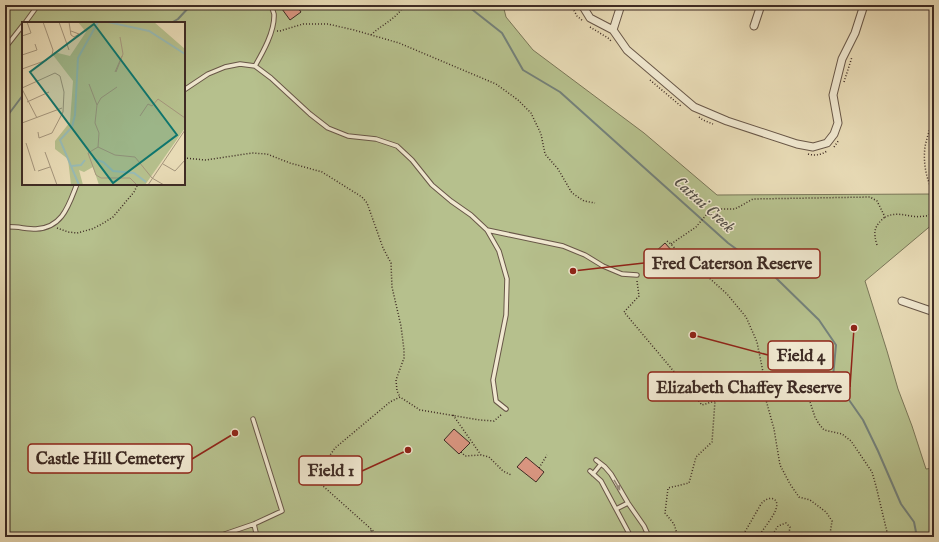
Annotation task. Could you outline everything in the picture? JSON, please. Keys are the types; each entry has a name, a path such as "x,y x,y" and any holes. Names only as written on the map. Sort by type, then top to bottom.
{"street":[{"path":"582,5 590,18 613,30 627,50 694,107 727,121 797,144 813,147 827,143 834,134 838,123 833,95 842,59 855,33 864,5"},
{"path":"613,30 621,5"},
{"path":"754,26 761,5"},
{"path":"902,301 934,312"}],"lane":[{"path":"26,22 38,5"},
{"path":"255,66 263,52 272,30 274,15 271,5"},
{"path":"5,48 22,26"},
{"path":"185,89 208,74 224,67 240,64 255,66 271,78 310,114 328,128 348,136 376,139 397,146 412,160 432,185 487,230 499,250 507,279 506,315 493,380 496,401 506,409"},
{"path":"5,226 37,229 52,225 64,214 77,185"},
{"path":"487,230 563,246 584,254 603,266 622,274 637,275"},
{"path":"216,537 254,524 282,511 253,419"},
{"path":"596,460 611,474 644,526 649,537"},
{"path":"601,464 592,472 601,481 631,537"},
{"path":"616,509 628,503"},
{"path":"254,524 258,537"}],"path":[{"path":"371,35 402,10 404,5"},
{"path":"272,30 280,31 303,24 328,24 354,30 399,43 496,84 518,100 531,113 541,134 545,154 558,169 572,193 584,201 595,203"},
{"path":"603,34 613,44"},
{"path":"843,88 853,52"},
{"path":"647,78 684,108"},
{"path":"697,116 703,120 718,125"},
{"path":"934,116 925,147 925,168 930,187 934,193"},
{"path":"807,154 815,156 824,153 835,146 841,138"},
{"path":"185,158 206,160 252,153 267,154 290,163 322,172 362,197 367,203 383,248 391,263 392,287 401,326 404,350 404,358 396,380 397,391 400,398 420,410 480,420 494,421 506,409"},
{"path":"52,225 68,232 77,233 92,229 113,217 134,192 138,185"},
{"path":"671,244 696,227 714,209 735,209 753,199 870,197 877,201 885,217"},
{"path":"877,245 874,236 875,229 885,217 899,214 925,216 934,213"},
{"path":"667,241 727,294 746,317 757,342 767,392 766,400 774,429 780,465 799,497 810,500 826,512 832,521 829,537"},
{"path":"637,275 639,296 624,312 702,405 715,401 728,386"},
{"path":"767,392 779,382 791,378 798,381 803,386 815,416 824,430 842,434 851,441 872,472 887,532 890,537"},
{"path":"380,537 314,478 335,448 390,402 400,398"},
{"path":"678,537 674,524 665,513 668,488 689,483 696,457 712,442 715,401"},
{"path":"453,416 481,455"},
{"path":"461,452 465,456 481,455 489,457 503,471 511,474"},
{"path":"540,468 547,455"},
{"path":"742,537 761,504 768,498 771,498 775,500 777,507 758,537"},
{"path":"771,537 778,526 786,523 790,527 789,533 786,537"},
{"path":"364,537 372,530"}],"green space":[{"path":"5,5 503,5 506,17 533,50 644,133 717,195 934,194 934,223 865,281 898,389 926,469 934,468 934,537 5,537"}],"building":[{"path":"288,5 296,5 301,12 290,20 282,9"},
{"path":"665,243 673,252 662,262 654,253"},
{"path":"454,429 470,443 459,454 444,440"},
{"path":"526,457 544,472 536,482 517,467"}],"waterway":[{"path":"173,22 178,19 191,5"},
{"name":"Cattai Creek","path":"469,5 469,7 502,33 523,70 560,92 728,243 775,277 819,320 836,345 833,377 863,420 901,504 914,522 917,537"},
{"path":"5,119 22,96"}],"place":[{"name":"Fred Caterson Reserve","path":"573,271"},
{"name":"Elizabeth Chaffey Reserve","path":"854,328"},
{"name":"Field 4","path":"693,335"},
{"name":"Castle Hill Cemetery","path":"235,433"},
{"name":"Field 1","path":"408,450"}]}
